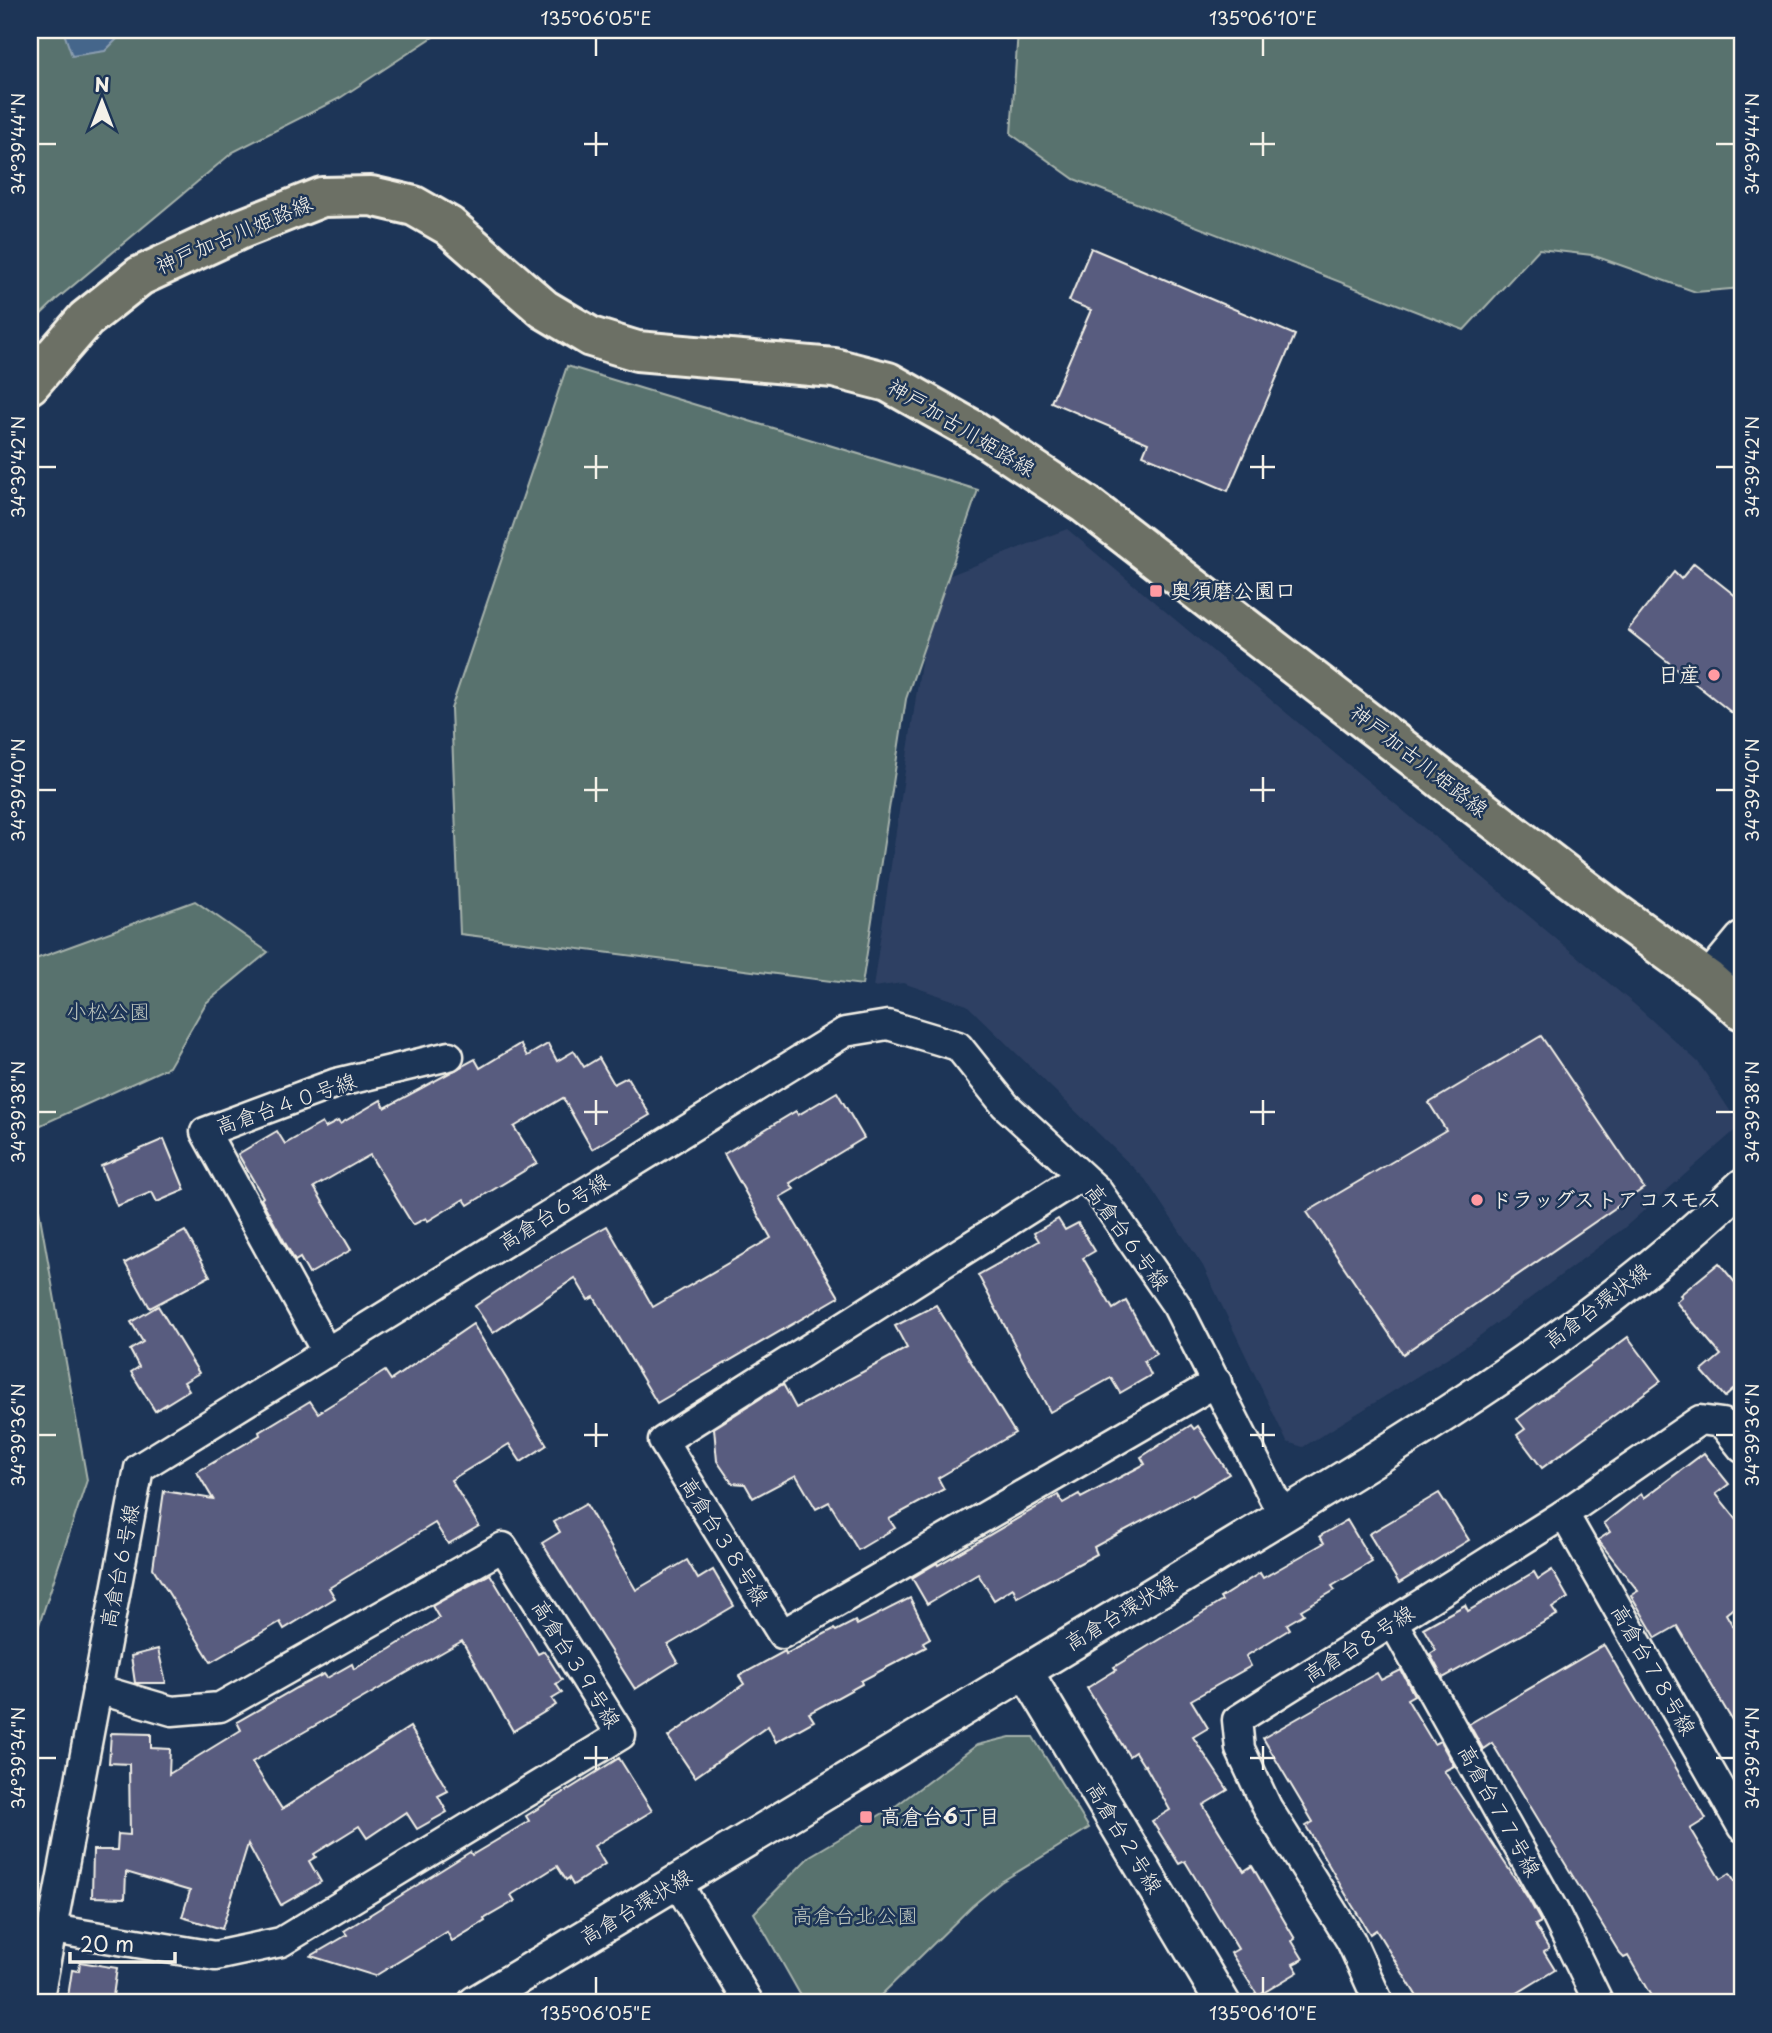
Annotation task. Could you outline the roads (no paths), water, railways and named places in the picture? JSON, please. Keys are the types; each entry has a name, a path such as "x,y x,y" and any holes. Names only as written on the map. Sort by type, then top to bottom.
{"main road":[{"name":"神戸加古川姫路線","path":"30,384 86,319 140,276 241,229 322,197 371,196 414,206 449,226 544,309 591,337 637,351 834,368 888,382 975,430 1085,504 1603,903 1708,980 1742,1010"},
{"name":"神戸加古川姫路線","path":"1708,980 1742,1022"}],"street":[{"path":"1708,980 1742,939"},
{"path":"1708,980 1742,960"},
{"name":"高倉台６号線","path":"38,2003 139,1468 845,1032 888,1026 958,1046 1005,1105 1097,1190 1177,1306 1282,1514"},
{"name":"高倉台４０号線","path":"327,1353 205,1132 336,1083 449,1056"},
{"name":"高倉台３８号線","path":"1081,1176 663,1441 782,1634 1217,1382"},
{"name":"高倉台環状線","path":"475,2003 1026,1672 1454,1408 1570,1328 1740,1193"},
{"name":"高倉台８号線","path":"1379,2003 1350,1941 1268,1807 1240,1749 1237,1720 1564,1514 1700,1420 1722,1423 1742,1448"},
{"name":"高倉台７８号線","path":"1564,1514 1742,1827"},
{"name":"高倉台３９号線","path":"52,1929 215,1956 281,1942 621,1735 503,1547 219,1707 172,1711 97,1689"},
{"name":"高倉台７７号線","path":"1393,1622 1554,1911 1600,2003"},
{"name":"高倉台２号線","path":"1026,1672 1223,2003"},
{"path":"677,1882 749,2003"}],"place":[{"name":"奥須磨公園口","path":"1156,591"},
{"name":"日産","path":"1714,675"},
{"name":"ドラッグストアコスモス","path":"1477,1200"},
{"name":"高倉台6丁目","path":"866,1817"}],"park label":[{"name":"小松公園","path":"108,1012"},
{"name":"高倉台北公園","path":"855,1916"}]}
